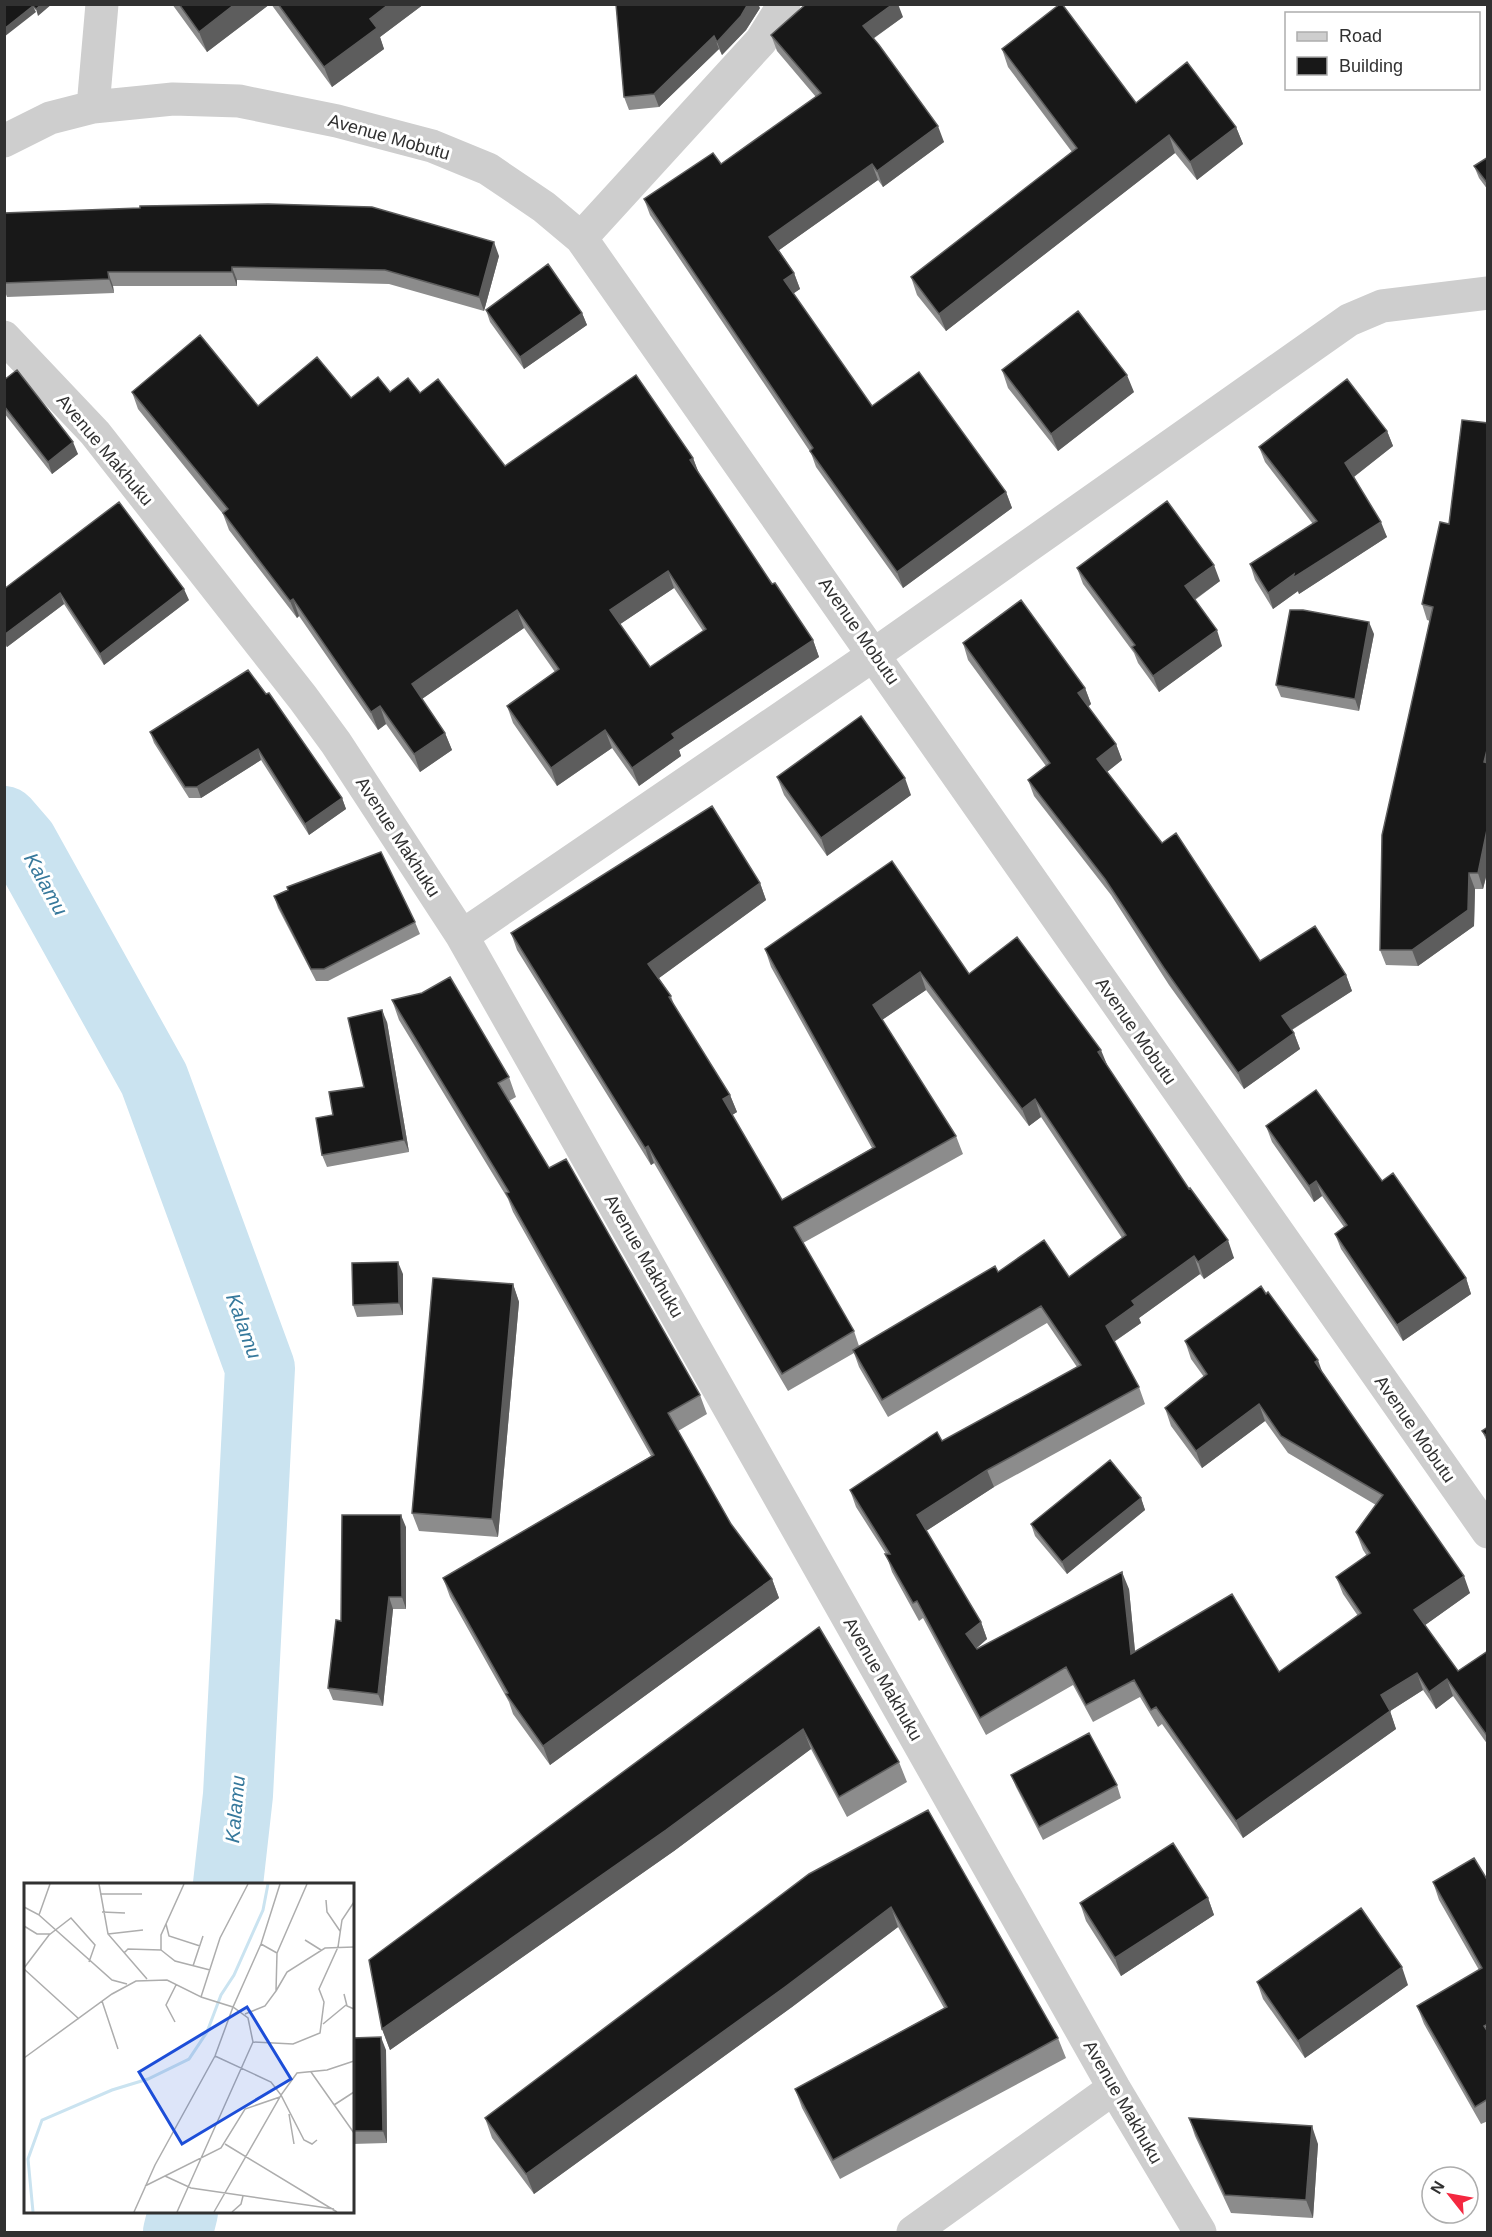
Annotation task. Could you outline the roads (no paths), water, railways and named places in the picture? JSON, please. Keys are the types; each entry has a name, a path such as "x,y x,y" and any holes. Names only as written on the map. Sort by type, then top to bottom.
{"street":[{"path":"93,107 102,4"},
{"path":"581,238 761,40 784,4"},
{"name":"Avenue Mobutu","path":"4,141 50,118 93,107 173,99 239,101 337,121 432,146 488,169 544,207 581,238 875,654 1227,1163 1488,1532"},
{"path":"462,936 875,654 1348,320 1382,306 1488,292"},
{"name":"Avenue Makhuku","path":"4,337 95,433 303,698 336,743 462,936 1114,2088 1200,2232"},
{"path":"913,2232 1114,2088"}],"waterway":[{"name":"Kalamu","path":"4,821 23,843 154,1079 260,1368 238,1795 228,1883"},
{"name":"Kalamu","path":"178,2232 183,2213"}]}
